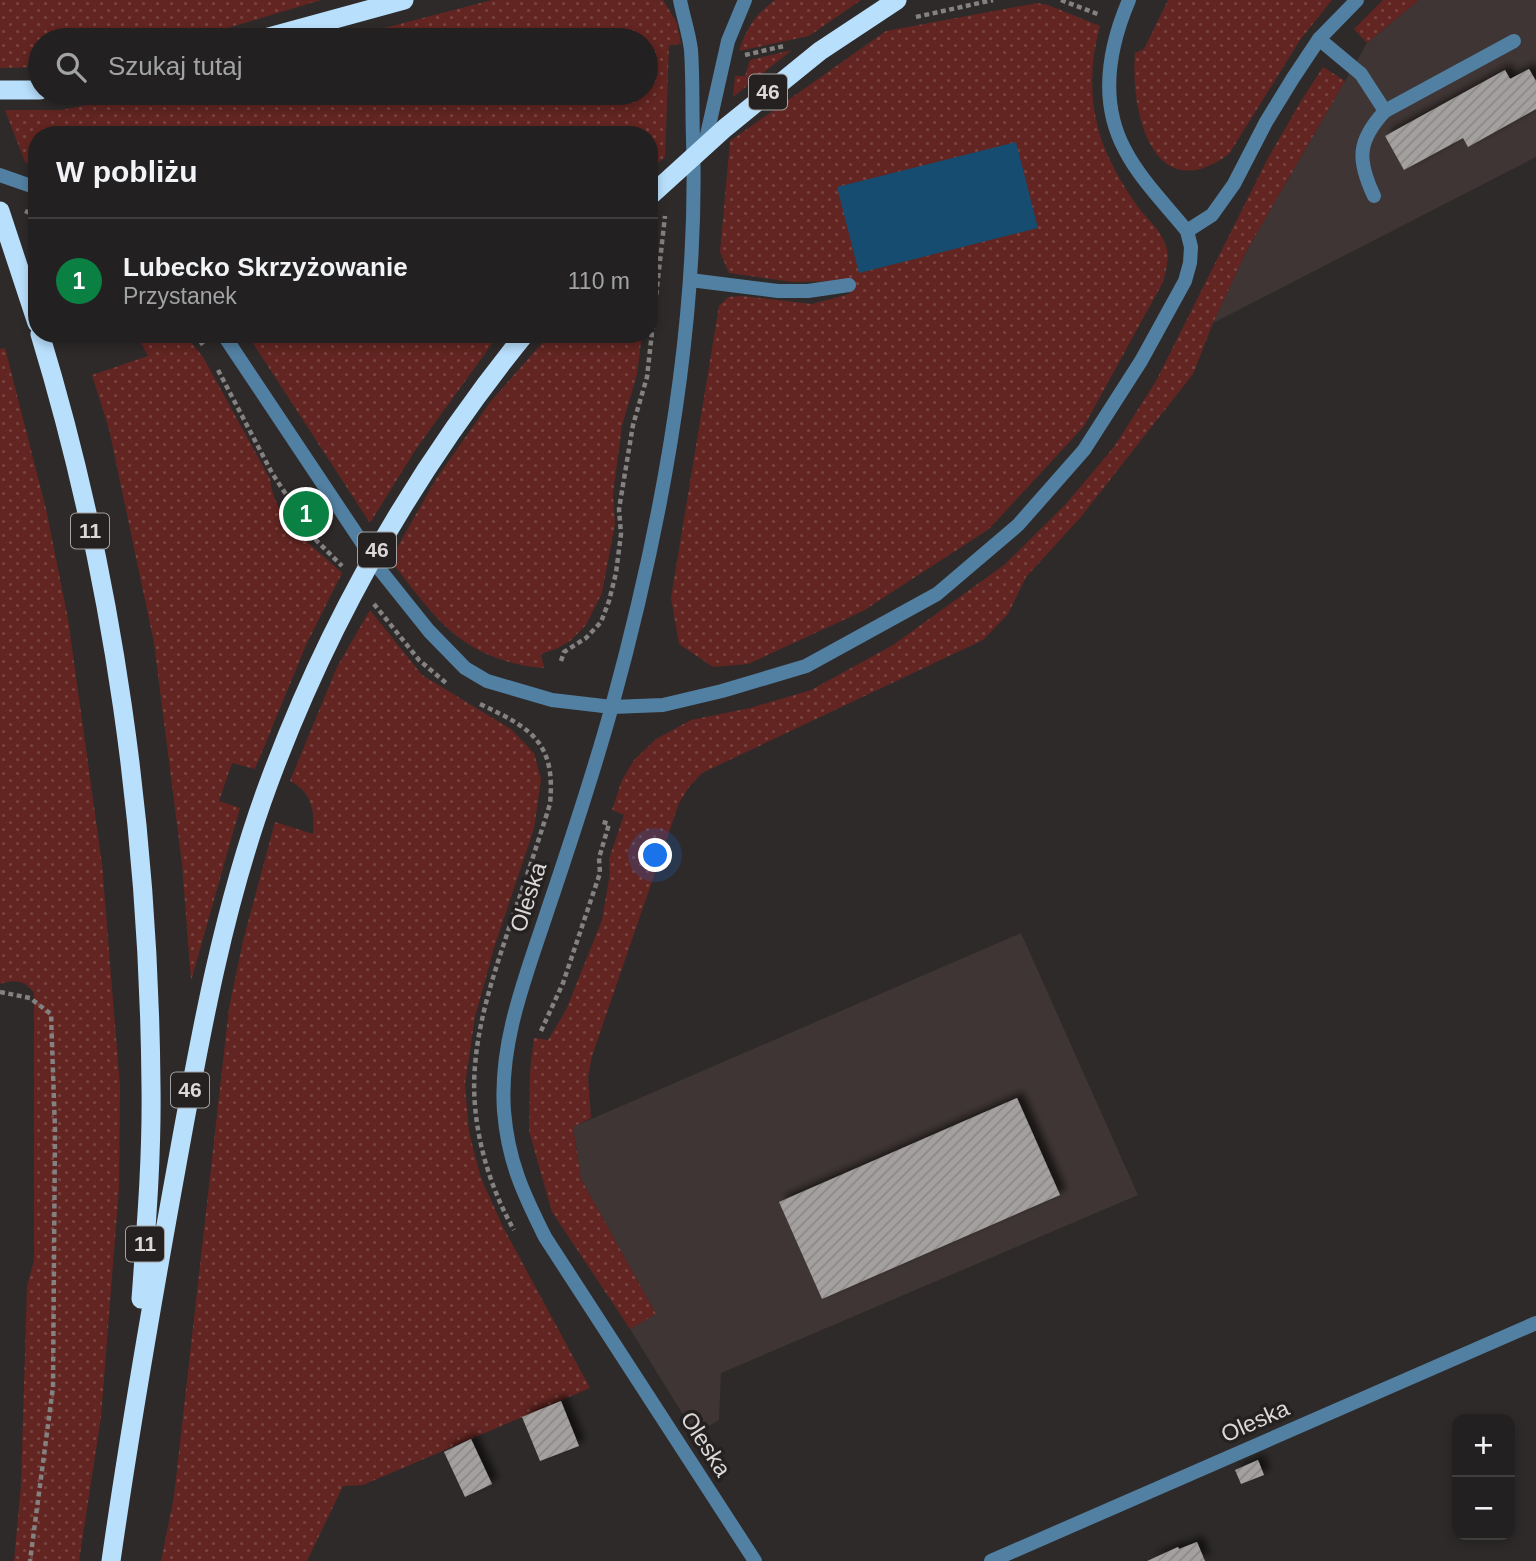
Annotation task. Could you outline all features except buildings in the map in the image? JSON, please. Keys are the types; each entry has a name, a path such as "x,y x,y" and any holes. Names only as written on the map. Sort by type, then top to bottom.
{"highway":[{"path":"302,28 404,0"},
{"name":"46","path":"658,201 726,128 820,51 897,0"},
{"path":"0,90 28,90"},
{"path":"0,211 28,296"},
{"name":"11","path":"42,343 79,479 101,581 125,731 139,842 148,956 151,1090 147,1220 135,1398 111,1561"},
{"name":"46","path":"135,1398 198,1051 230,907 267,786 317,668 364,572 415,484 472,402 518,343"}],"street":[{"path":"680,0 690,47 695,187"},
{"path":"695,187 728,41 745,0"},
{"path":"229,343 381,571 447,652 465,668 487,681 532,696 612,707 663,705 806,666 937,594 1018,525 1084,450 1141,361 1185,281 1191,256 1187,231 1124,150 1111,110 1108,67 1119,23 1129,0"},
{"path":"1187,231 1212,215 1234,184 1266,122 1320,39 1357,0"},
{"path":"1320,39 1360,74 1385,111"},
{"path":"1374,196 1364,174 1362,158 1363,144 1373,124 1385,111 1514,41"},
{"path":"0,175 28,185"},
{"name":"Oleska","path":"695,187 690,280 666,472 642,591 612,707 580,814 513,1015 504,1075 504,1108 508,1145 518,1183 545,1237 755,1561"},
{"path":"690,280 778,291 808,291 849,285"},
{"name":"Oleska","path":"991,1561 1536,1323"}],"path":[{"path":"201,343 209,355"},
{"path":"561,661 564,652 586,638 601,622 609,601 621,534 619,509 633,425 647,377 649,343"},
{"path":"215,366 272,473 316,540 345,569"},
{"path":"368,596 419,660 456,690"},
{"path":"478,703 518,723 538,742 543,748 551,780 550,804 495,970 483,1016 475,1067 477,1116 487,1166 503,1212 516,1233"},
{"path":"541,1031 563,983 592,898 600,873 599,858 609,824 550,804"},
{"path":"0,992 30,998 51,1014 55,1130 53,1387 30,1561"}],"shaded area":[{"path":"0,0 321,0 228,28 28,28 28,67 0,68"},
{"path":"492,0 663,0 677,23 681,44 669,45 665,157 658,163 658,126 28,126 28,163 25,162 5,110 61,110 87,105 658,105 658,28 384,28"},
{"path":"775,0 861,0 809,36 739,51 752,22"},
{"path":"1168,0 1332,0 1300,40 1229,154 1203,168 1182,170 1165,162 1152,146 1137,101 1135,53 1144,49"},
{"path":"1383,0 1419,0 1367,43 1354,29"},
{"path":"1419,0 1536,0 1536,157 1213,323 1247,250 1367,43"},
{"path":"1037,3 1100,26 1092,75 1097,124 1108,156 1122,182 1164,240 1168,260 1163,282 1084,426 989,529 863,611 748,664 713,667 679,644 671,598 719,306 728,297 742,296 812,304 849,294 846,281 793,282 729,273 720,252 730,141 886,31"},
{"path":"792,50 733,97 735,76 745,76 750,60"},
{"path":"1323,67 1345,81 1247,250 1193,374 1080,518 1026,577 1008,614 983,640 702,773 679,803 592,1056 588,1077 591,1118 573,1127 581,1179 656,1314 630,1329 552,1212 529,1131 530,1071 534,1038 548,1040 566,1010 602,920 610,873 609,859 624,815 612,810 622,780 634,760 656,739 691,720 750,708 811,690 893,645 1004,565 1065,505 1114,447 1156,381 1267,160"},
{"path":"141,343 191,343 203,357 270,479 279,508 297,532 342,573 306,645 255,769 232,763 219,801 240,808 191,981 182,864 154,643 109,429 92,375 148,356"},
{"path":"253,343 493,343 416,449 370,523"},
{"path":"542,343 641,343 637,374 622,426 613,494 615,524 602,593 586,625 570,641 541,654 544,668 502,660 476,649 452,633 390,560 436,479 491,401"},
{"path":"5,348 46,509 68,619 102,864 120,1086 119,1188 101,1417 79,1561 14,1561 21,1485 27,1286 34,1261 34,993 27,985 19,982 0,984 0,349"},
{"path":"370,610 422,675 511,729 534,753 541,779 534,829 494,948 475,1017 465,1085 469,1132 481,1178 503,1227 590,1388 363,1485 343,1486 307,1561 161,1561 174,1496 229,1008 243,941 275,822 313,834 310,803 303,791 290,781 337,667"},
{"path":"1021,933 1138,1195 721,1373 719,1420 695,1434 630,1329 656,1314 581,1179 573,1127"}],"water":[{"path":"1016,142 1038,228 859,273 837,187"}],"place":[{"name":"Lubecko Skrzyżowanie","path":"306,514"}]}
